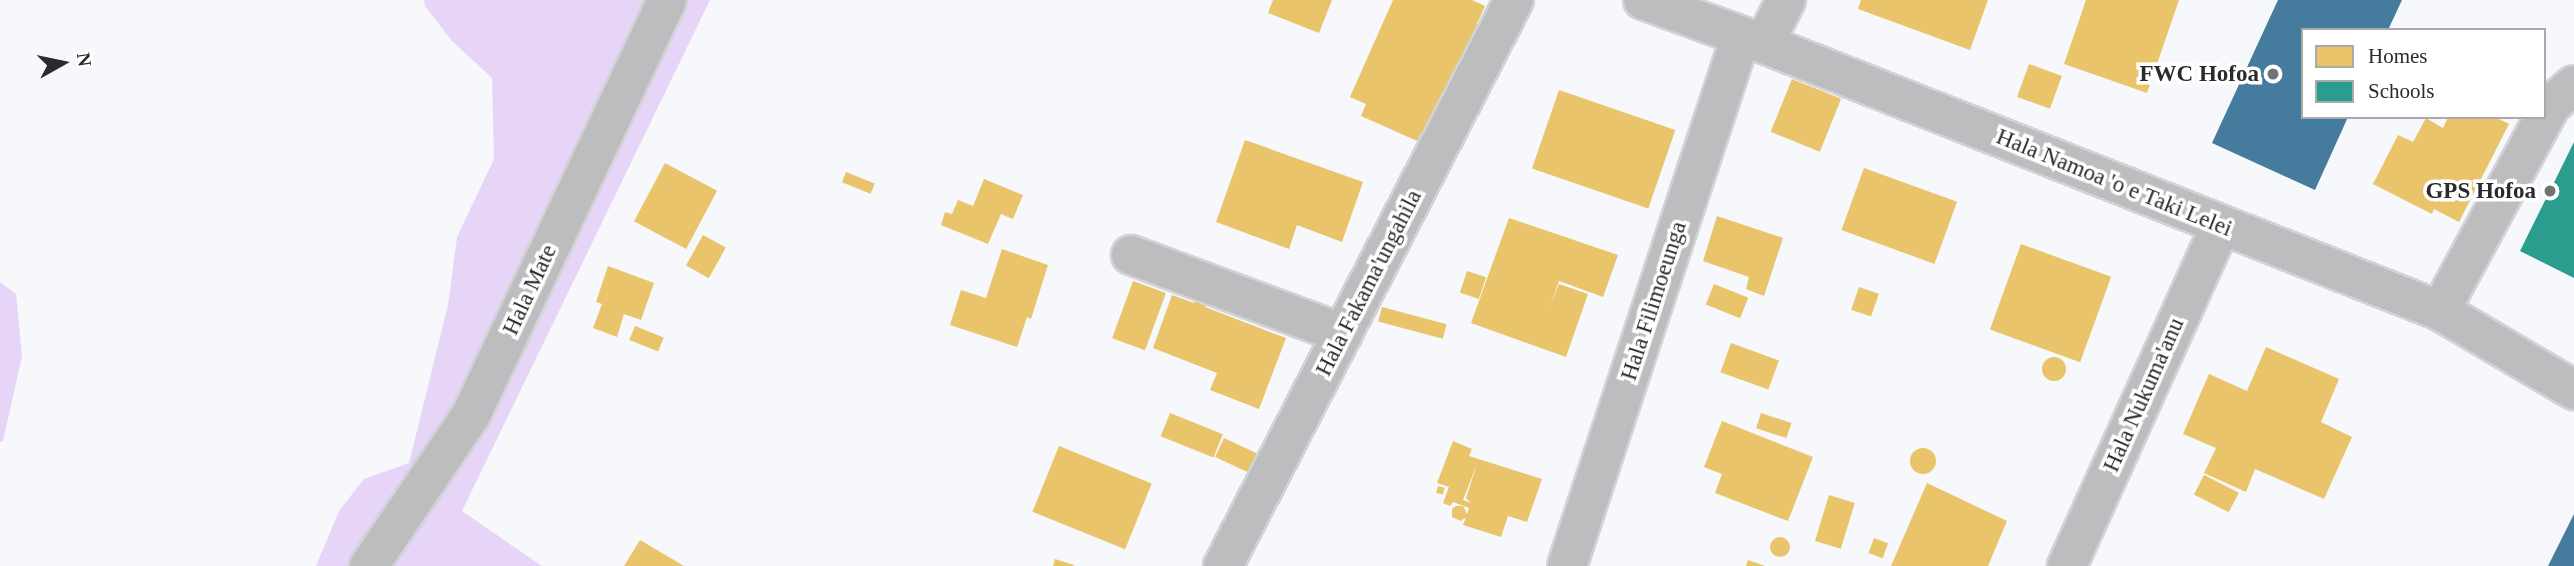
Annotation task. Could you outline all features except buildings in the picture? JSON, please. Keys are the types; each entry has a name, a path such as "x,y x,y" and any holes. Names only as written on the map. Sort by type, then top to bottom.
{"street":[{"name":"Hala Mate","path":"369,566 471,415 667,0"},
{"name":"Hala Fakama'ungahila","path":"1223,566 1514,0"},
{"name":"Hala Namoa 'o e Taki Lelei","path":"1643,0 1753,40 2440,311 2574,390"},
{"name":"Hala Filimoeunga","path":"1567,566 1753,40 1786,0"},
{"path":"2546,114 2551,105 2574,85"},
{"path":"2440,311 2543,119"},
{"name":"Hala Nukuma'anu","path":"2067,566 2221,225"},
{"path":"1131,254 1343,334"}],"shaded area":[{"path":"424,0 710,0 462,511 542,566 316,566 339,511 364,479 409,463 448,305 457,237 494,159 492,78 452,41 425,6"},
{"path":"0,282 16,294 22,356 3,441 0,442"}],"place":[{"name":"FWC Hofoa","path":"2273,74"},
{"name":"GPS Hofoa","path":"2550,191"}]}
